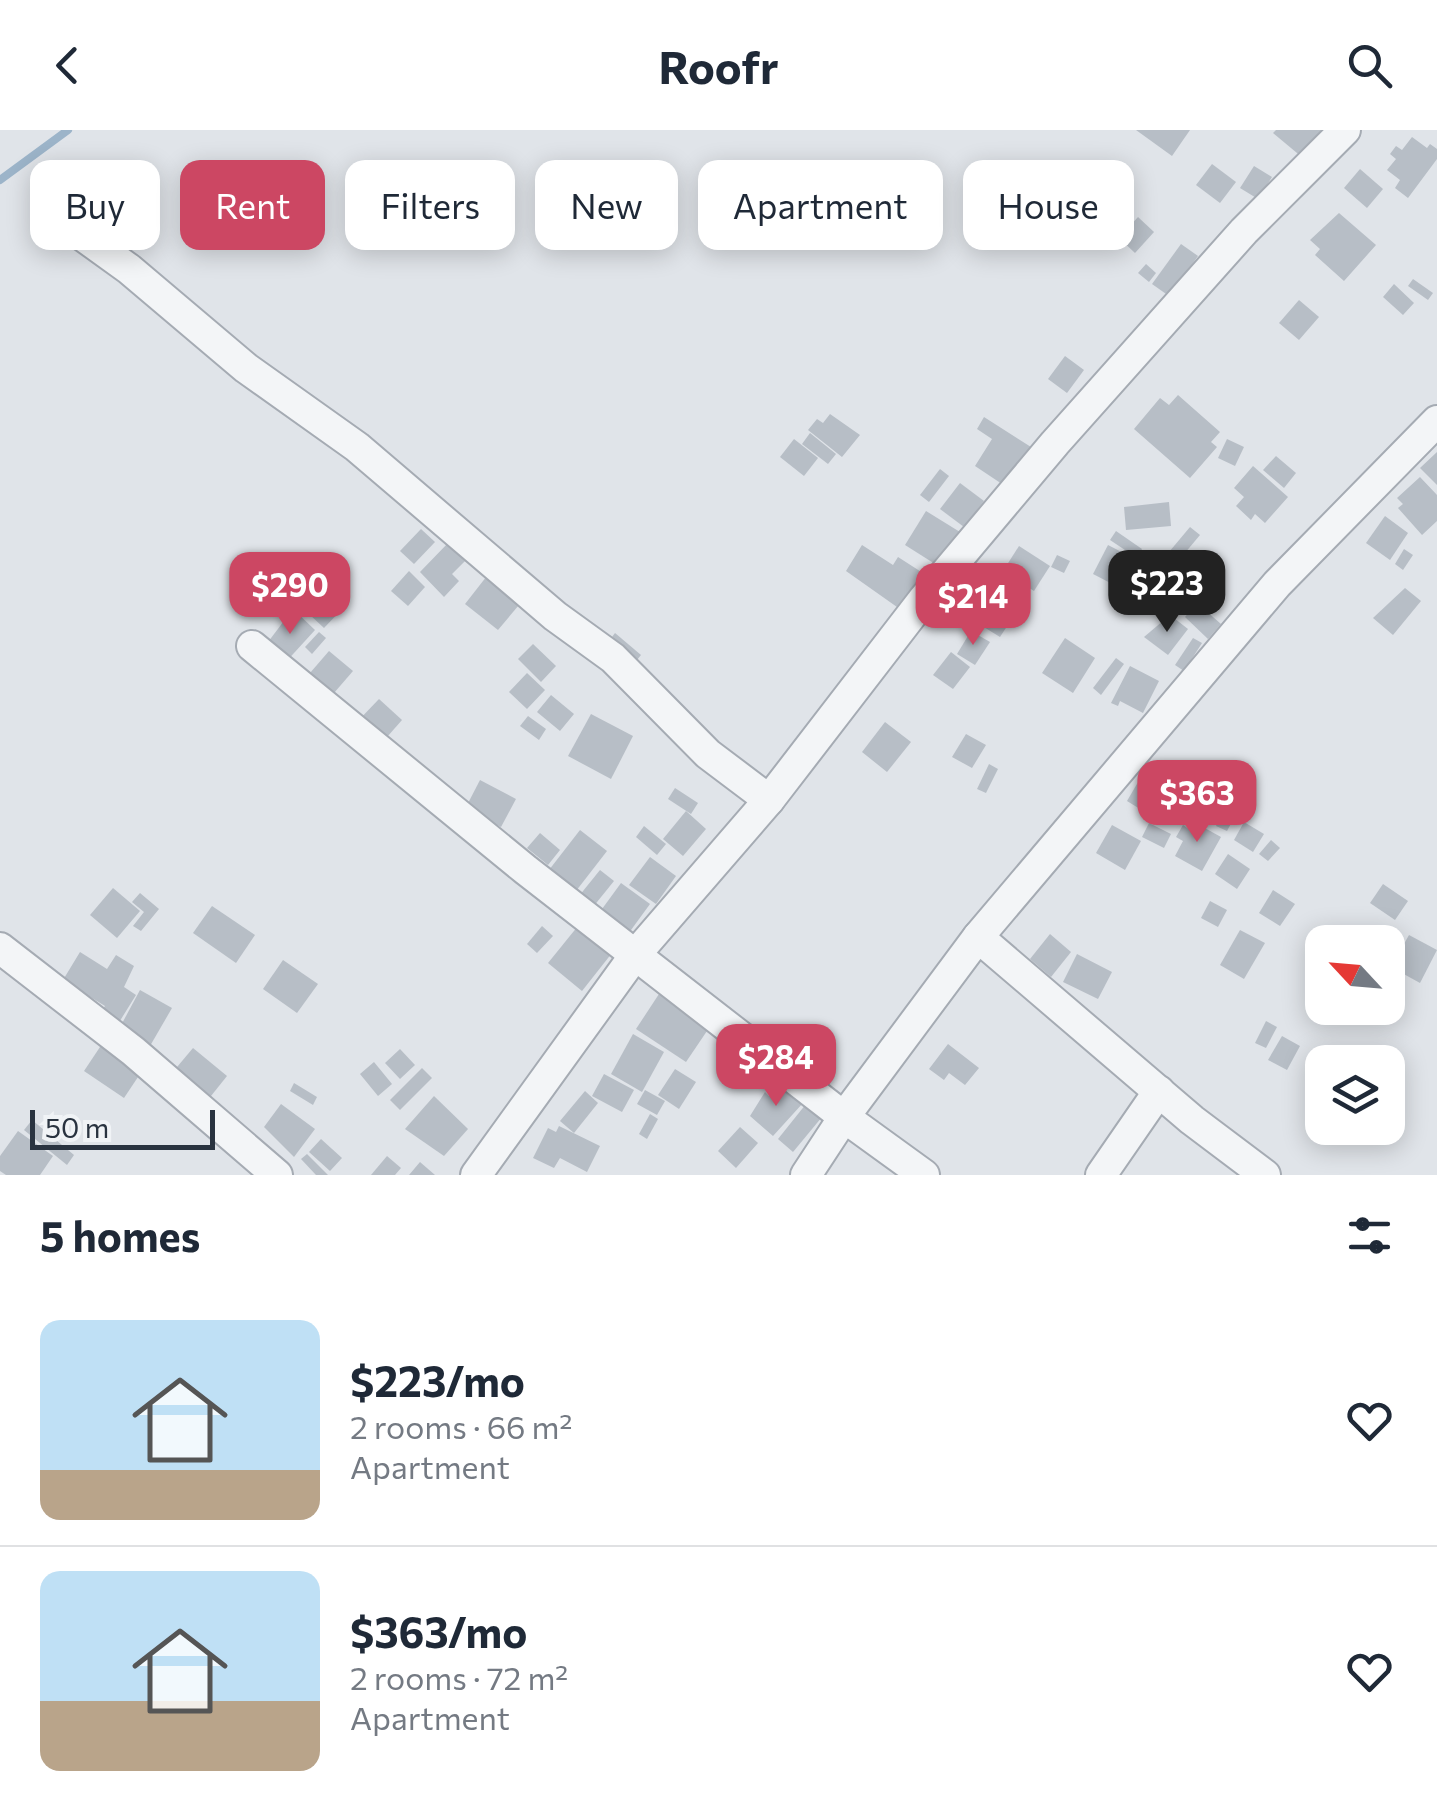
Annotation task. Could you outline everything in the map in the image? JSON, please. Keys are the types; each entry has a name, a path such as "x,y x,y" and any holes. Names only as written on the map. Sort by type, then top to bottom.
{"street":[{"path":"476,1175 635,954 769,800 923,600 1055,443 1244,231 1344,130"},
{"path":"103,250 246,368 357,447 555,616 613,658 708,754 769,800"},
{"path":"806,1175 844,1117 978,937 1277,584 1437,420"},
{"path":"252,646 635,954 924,1175"},
{"path":"978,937 1159,1091 1265,1175"},
{"path":"0,948 133,1050 277,1175"},
{"path":"1100,1175 1159,1091"}],"building":[{"path":"1136,130 1190,130 1172,156"},
{"path":"1326,130 1303,158 1273,133"},
{"path":"1412,137 1427,148 1430,144 1437,149 1437,159 1408,198 1395,188 1400,180 1387,170 1396,159 1390,154 1396,146 1402,150"},
{"path":"1212,164 1236,182 1220,203 1196,185"},
{"path":"1254,166 1272,177 1258,199 1240,188"},
{"path":"1360,169 1383,189 1367,208 1344,188"},
{"path":"1339,213 1376,245 1344,281 1315,255 1320,249 1310,240"},
{"path":"1138,217 1154,232 1135,253 1132,250 1134,221"},
{"path":"1181,244 1198,256 1169,296 1152,284"},
{"path":"1146,264 1156,273 1149,282 1138,273"},
{"path":"1413,279 1433,293 1428,300 1408,286"},
{"path":"1394,284 1414,303 1403,315 1383,297"},
{"path":"1299,300 1319,317 1299,340 1279,323"},
{"path":"1065,356 1084,370 1067,393 1048,379"},
{"path":"1178,395 1220,432 1211,442 1217,447 1190,478 1134,429 1160,398 1169,405"},
{"path":"830,414 860,435 842,457 808,430 817,419 823,423"},
{"path":"984,417 1031,447 1005,486 975,466 992,439 977,429"},
{"path":"810,433 836,454 828,464 802,444"},
{"path":"794,439 818,458 804,476 780,457"},
{"path":"1227,439 1244,447 1235,466 1218,458"},
{"path":"1437,452 1437,485 1420,468"},
{"path":"1276,456 1296,473 1284,488 1263,470"},
{"path":"1253,466 1288,497 1265,523 1255,514 1251,520 1236,506 1244,497 1234,488"},
{"path":"940,469 949,476 929,502 920,495"},
{"path":"1420,477 1437,495 1437,521 1422,535 1398,508 1403,504 1397,498"},
{"path":"960,483 984,501 964,527 940,509"},
{"path":"1169,502 1171,526 1126,530 1124,507"},
{"path":"926,511 960,532 943,569 905,545"},
{"path":"1385,516 1408,533 1390,560 1366,543"},
{"path":"1190,527 1200,535 1174,566 1164,558"},
{"path":"421,529 435,542 414,564 400,551"},
{"path":"1116,531 1142,549 1137,558 1110,540"},
{"path":"449,542 467,559 452,574 459,581 444,597 420,572"},
{"path":"862,545 893,565 898,557 926,575 908,608 900,603 897,607 846,571"},
{"path":"1108,545 1139,561 1124,590 1093,574"},
{"path":"1019,546 1050,566 1034,591 1003,571"},
{"path":"1404,549 1413,555 1403,570 1395,564"},
{"path":"1146,553 1162,568 1157,573 1140,559"},
{"path":"1057,555 1070,561 1064,573 1051,567"},
{"path":"1184,564 1195,574 1166,608 1147,593 1168,567 1176,573"},
{"path":"409,571 425,587 408,606 391,591"},
{"path":"490,572 524,599 498,630 465,604"},
{"path":"986,584 1021,605 1000,637 966,616"},
{"path":"1405,588 1421,601 1393,635 1373,618"},
{"path":"328,593 344,607 324,628 309,614"},
{"path":"1197,603 1221,624 1208,639 1185,617"},
{"path":"293,609 315,630 284,664 265,646"},
{"path":"1170,615 1188,629 1168,655 1144,637"},
{"path":"971,631 990,642 975,665 957,654"},
{"path":"319,632 326,638 312,654 305,647"},
{"path":"615,633 641,655 632,666 606,645"},
{"path":"1065,638 1095,658 1073,693 1042,673"},
{"path":"1193,638 1202,643 1184,671 1175,665"},
{"path":"533,644 556,666 541,682 518,659"},
{"path":"329,651 353,671 334,693 310,673"},
{"path":"951,652 970,667 953,689 933,675"},
{"path":"1116,658 1124,664 1101,695 1093,688"},
{"path":"1130,666 1159,681 1143,713 1120,701 1118,706 1111,703"},
{"path":"527,673 545,690 527,709 509,692"},
{"path":"551,695 574,714 560,731 537,712"},
{"path":"379,699 402,720 380,745 356,723"},
{"path":"591,714 633,736 611,779 568,756"},
{"path":"528,716 546,729 539,740 520,726"},
{"path":"885,722 911,742 887,772 862,752"},
{"path":"966,734 986,745 972,768 952,757"},
{"path":"989,764 998,769 986,793 977,789"},
{"path":"1141,777 1167,794 1153,817 1127,801"},
{"path":"480,780 516,799 501,827 465,809"},
{"path":"675,788 698,803 691,814 668,799"},
{"path":"1184,803 1195,808 1188,823 1176,818"},
{"path":"1224,810 1235,816 1227,831 1216,826"},
{"path":"686,811 706,829 683,856 663,839"},
{"path":"1194,822 1221,837 1202,871 1175,856 1183,841 1176,837 1183,825 1190,830"},
{"path":"1244,822 1264,834 1253,852 1234,840"},
{"path":"1149,823 1171,834 1164,848 1142,837"},
{"path":"1112,825 1141,841 1125,870 1096,853"},
{"path":"644,826 666,844 657,855 636,837"},
{"path":"580,830 607,851 576,891 549,870"},
{"path":"540,833 560,850 548,865 527,848"},
{"path":"1271,840 1280,848 1268,861 1259,854"},
{"path":"1228,854 1250,869 1237,889 1215,874"},
{"path":"650,857 676,876 656,904 629,885"},
{"path":"600,870 614,881 593,907 579,896"},
{"path":"621,883 650,904 623,941 594,920"},
{"path":"1383,884 1408,901 1395,920 1370,903"},
{"path":"113,888 140,911 117,938 90,915"},
{"path":"1273,890 1295,904 1280,926 1259,913"},
{"path":"140,893 159,909 141,931 133,926 144,912 132,902"},
{"path":"1210,901 1227,910 1218,927 1201,918"},
{"path":"212,906 255,935 236,963 193,933"},
{"path":"542,926 553,936 537,953 527,944"},
{"path":"578,926 612,953 582,991 548,963"},
{"path":"1240,930 1265,943 1244,979 1220,965"},
{"path":"1050,934 1071,952 1051,977 1030,959"},
{"path":"1409,935 1437,950 1420,983 1405,975 1405,942"},
{"path":"80,952 107,969 116,955 134,966 124,987 136,995 118,1024 100,1013 105,1006 63,980"},
{"path":"1077,954 1112,972 1098,999 1063,982"},
{"path":"283,960 318,984 297,1013 263,989"},
{"path":"140,990 172,1008 150,1046 119,1029"},
{"path":"659,994 709,1028 686,1062 636,1029"},
{"path":"1266,1021 1277,1027 1266,1048 1255,1043"},
{"path":"633,1034 664,1052 642,1092 611,1074"},
{"path":"1282,1036 1300,1046 1287,1070 1268,1060"},
{"path":"106,1038 146,1065 124,1098 84,1071"},
{"path":"948,1044 979,1068 965,1085 949,1073 944,1080 929,1069"},
{"path":"193,1048 227,1076 207,1101 172,1073"},
{"path":"400,1049 415,1065 400,1079 385,1063"},
{"path":"374,1062 392,1084 378,1096 360,1074"},
{"path":"422,1068 432,1078 400,1110 390,1100"},
{"path":"675,1069 696,1082 679,1109 658,1095"},
{"path":"604,1074 634,1090 622,1112 592,1096"},
{"path":"294,1083 317,1097 313,1105 290,1091"},
{"path":"780,1083 803,1103 773,1136 750,1116 765,1092 769,1096"},
{"path":"645,1090 665,1101 657,1115 637,1104"},
{"path":"585,1091 598,1103 574,1133 560,1121"},
{"path":"434,1096 468,1129 444,1156 405,1129"},
{"path":"281,1104 315,1129 294,1157 264,1127"},
{"path":"806,1104 822,1117 793,1152 778,1139"},
{"path":"650,1114 658,1119 647,1139 639,1134"},
{"path":"32,1120 74,1155 67,1165 24,1130"},
{"path":"559,1126 600,1146 587,1172 560,1158 554,1168 533,1158 548,1128 556,1132"},
{"path":"740,1127 758,1143 736,1168 718,1151"},
{"path":"18,1131 53,1156 40,1175 6,1175 0,1171 0,1156"},
{"path":"321,1139 342,1158 330,1171 309,1152"},
{"path":"307,1154 328,1175 316,1175 301,1159"},
{"path":"387,1156 401,1168 395,1175 371,1175"},
{"path":"420,1162 435,1175 409,1175"}],"waterway":[{"path":"0,180 68,130"}]}
